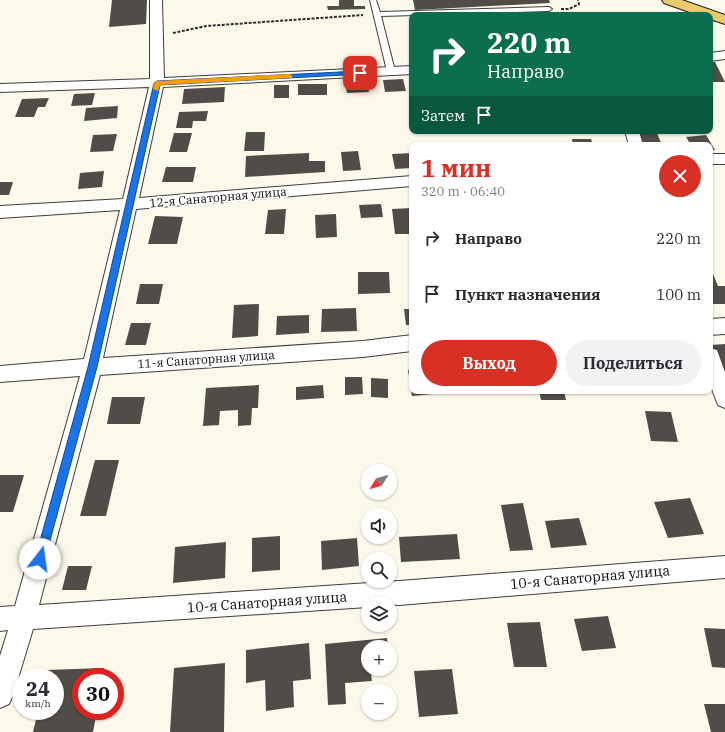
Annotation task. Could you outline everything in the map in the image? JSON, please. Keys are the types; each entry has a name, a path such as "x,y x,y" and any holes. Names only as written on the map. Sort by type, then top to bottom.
{"main road":[{"path":"669,0 703,12"},
{"path":"693,0 725,12"},
{"path":"713,16 725,20"}],"street":[{"path":"0,695 24,618 92,367 130,204 157,83 158,36 156,0"},
{"path":"713,57 725,55"},
{"path":"0,88 157,83 409,70"},
{"path":"713,160 725,159"},
{"name":"12-я Санаторная улица","path":"0,212 130,204 409,180"},
{"path":"713,327 725,326"},
{"name":"11-я Санаторная улица","path":"0,374 363,349 409,343"},
{"path":"713,365 725,399"},
{"name":"10-я Санаторная улица","path":"0,620 399,593 725,567"}],"lane":[{"path":"372,0 378,14 391,71"},
{"path":"446,12 549,9"},
{"path":"378,14 409,13"}],"path":[{"path":"549,9 569,9 579,4 578,0"},
{"path":"158,36 206,26 378,14"}],"building":[{"path":"112,0 147,0 146,24 109,27"},
{"path":"339,0 354,0 354,6 365,6 365,9 328,10 327,6 339,6"},
{"path":"413,0 549,0 550,3 415,10"},
{"path":"713,62 715,62 725,82 713,82"},
{"path":"403,79 406,91 385,92 383,80"},
{"path":"367,81 369,92 347,93 345,82"},
{"path":"298,84 327,84 327,95 298,95"},
{"path":"274,85 289,85 289,98 274,98"},
{"path":"225,87 224,102 182,104 184,89"},
{"path":"95,93 92,105 71,106 74,94"},
{"path":"49,98 45,107 38,107 34,117 15,117 22,99"},
{"path":"118,106 117,118 84,121 86,108"},
{"path":"208,111 206,121 193,121 192,128 176,128 179,112"},
{"path":"246,132 265,132 264,151 244,151"},
{"path":"174,133 192,133 187,152 169,152"},
{"path":"117,134 113,151 90,152 93,135"},
{"path":"635,134 657,134 661,142 638,142"},
{"path":"706,135 710,142 689,142 686,137"},
{"path":"572,139 591,139 592,142 572,142"},
{"path":"358,151 361,170 343,171 341,152"},
{"path":"309,153 309,161 325,161 325,172 245,177 246,156"},
{"path":"409,153 409,168 395,169 392,154"},
{"path":"166,167 196,167 193,182 162,182"},
{"path":"104,171 102,187 78,189 80,173"},
{"path":"0,182 13,182 9,195 0,195"},
{"path":"381,204 383,217 361,218 359,205"},
{"path":"409,208 409,234 395,234 392,209"},
{"path":"286,209 284,234 265,234 268,210"},
{"path":"336,214 337,237 316,238 315,215"},
{"path":"155,216 183,217 177,244 148,244"},
{"path":"358,272 389,272 390,293 358,294"},
{"path":"713,274 718,286 725,286 725,304 713,304"},
{"path":"140,284 163,284 159,304 136,304"},
{"path":"259,304 258,336 232,338 234,305"},
{"path":"356,308 357,331 321,332 322,309"},
{"path":"404,309 409,309 409,325 406,325"},
{"path":"309,315 309,333 276,335 277,316"},
{"path":"131,323 151,323 146,345 125,345"},
{"path":"725,344 725,382 713,354 713,345"},
{"path":"345,377 362,377 363,394 345,395"},
{"path":"371,378 388,379 388,398 371,397"},
{"path":"259,385 258,408 252,408 251,425 238,426 238,410 220,411 219,425 203,426 206,388"},
{"path":"323,385 324,398 296,400 296,387"},
{"path":"412,394 433,394 412,396"},
{"path":"540,394 565,394 566,400 541,400"},
{"path":"112,397 145,397 140,424 107,424"},
{"path":"645,411 671,412 678,442 651,441"},
{"path":"95,460 119,460 106,516 80,516"},
{"path":"0,475 24,475 13,512 0,512"},
{"path":"690,498 704,534 668,538 654,502"},
{"path":"523,503 533,550 510,551 501,505"},
{"path":"579,518 587,545 551,548 545,521"},
{"path":"457,534 460,559 401,562 399,537"},
{"path":"280,536 280,570 252,572 252,538"},
{"path":"357,538 359,566 322,570 321,541"},
{"path":"226,542 225,578 173,583 175,547"},
{"path":"68,566 92,566 86,590 62,590"},
{"path":"608,616 616,648 582,651 574,619"},
{"path":"540,622 547,667 514,667 507,623"},
{"path":"704,628 725,629 725,668 712,667"},
{"path":"387,638 387,640 366,640"},
{"path":"361,641 361,676 371,676 372,681 345,683 346,704 328,705 325,644"},
{"path":"309,643 311,679 293,681 294,707 266,711 265,680 246,683 246,650"},
{"path":"225,663 224,732 170,732 174,668"},
{"path":"64,669 72,669 72,720 95,720 93,732 33,732 36,720 64,720"},
{"path":"452,669 458,714 419,717 414,671"},
{"path":"704,704 725,704 725,732 711,732"}],"slow traffic":[{"path":"156,89 157,83 289,76"}],"route":[{"path":"40,559 92,367 157,83 360,73"}]}
